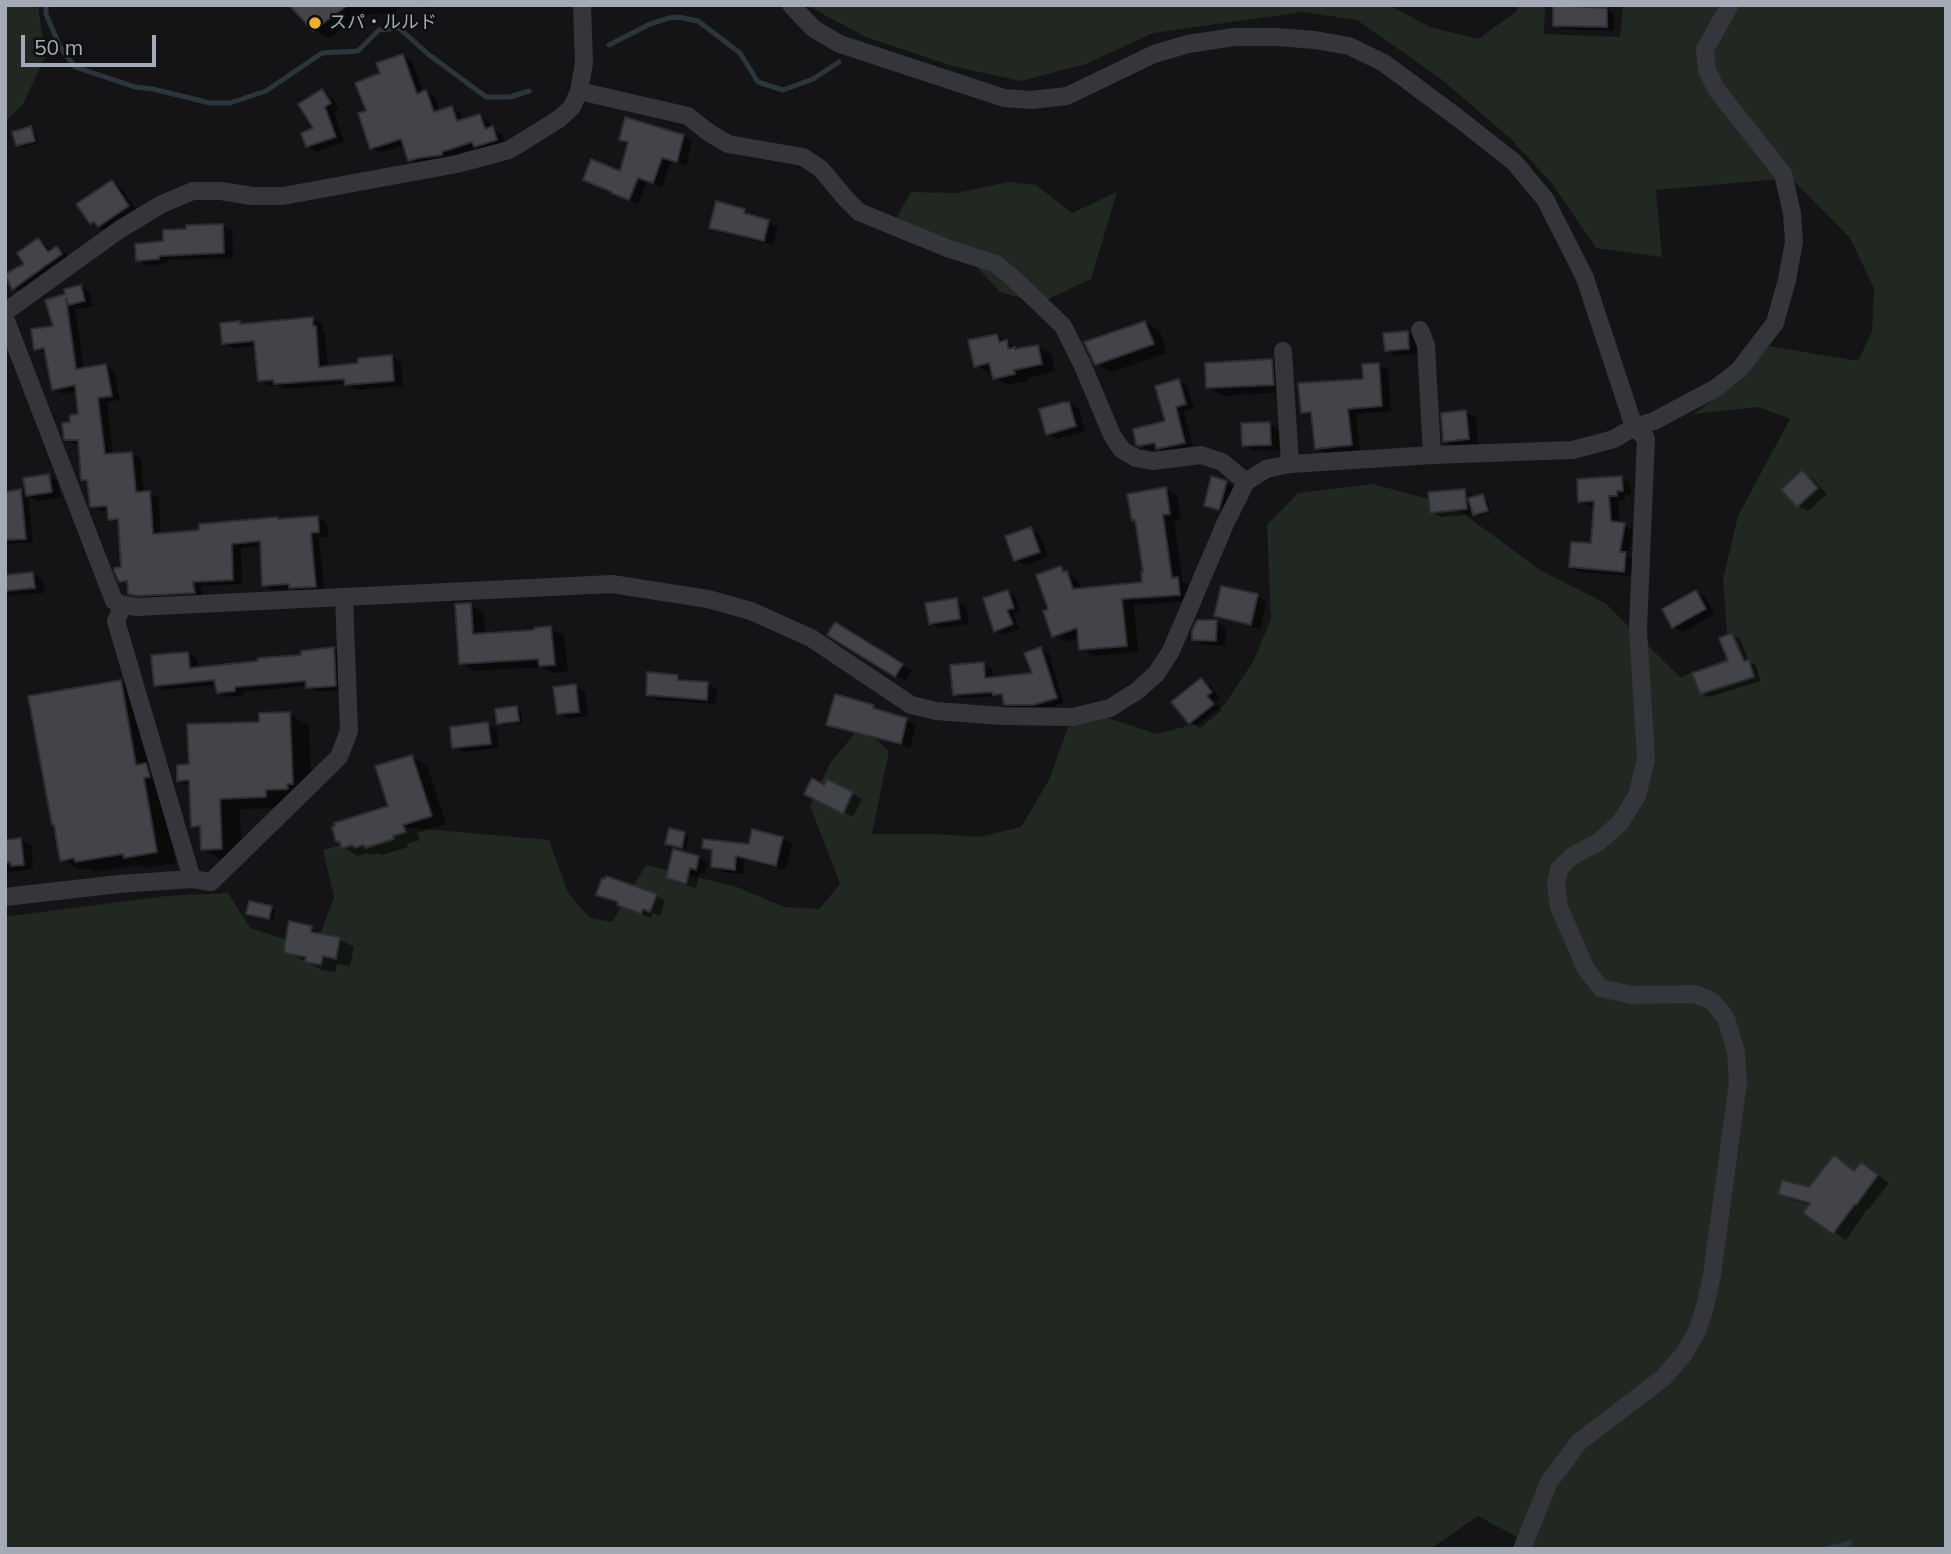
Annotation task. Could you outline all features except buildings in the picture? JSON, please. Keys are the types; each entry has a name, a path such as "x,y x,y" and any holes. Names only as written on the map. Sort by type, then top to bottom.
{"street":[{"path":"5,312 118,230 160,205 193,191 283,196 457,164 519,144 559,119 572,107 579,91 584,63 582,5"},
{"path":"790,5 814,29 840,44 1004,98 1031,100 1067,96 1154,54 1188,44 1234,37 1277,37 1349,46 1384,62 1514,162 1545,199 1585,278 1634,426 1646,438 1638,630 1646,759 1637,796 1620,823 1597,842 1572,856 1559,869 1556,885 1559,907 1586,969 1601,988 1632,995 1695,994 1713,1001 1726,1018 1736,1052 1738,1082 1712,1275 1697,1331 1684,1354 1663,1378 1579,1441 1549,1482 1522,1549"},
{"path":"5,318 114,601 123,605 137,607 612,584 708,598 751,611 811,638 911,705 936,711 1003,716 1073,717 1110,708 1137,691 1156,674 1171,652 1225,524 1246,482 1266,469 1290,464 1573,450 1614,439 1634,426 1654,421 1706,394 1740,370 1775,323 1794,242 1792,213 1783,174 1716,89 1707,70 1705,49 1730,5"},
{"path":"579,91 688,116 728,144 803,157 821,169 859,212 947,248 996,264 1063,326 1112,435 1122,450 1136,458 1153,461 1201,455 1222,462 1246,482"},
{"path":"1420,330 1426,345 1432,456"},
{"path":"1283,351 1290,464"},
{"path":"5,897 119,884 192,879 211,882 339,757 349,730 344,597"},
{"path":"123,605 117,621 192,879"}],"shaded area":[{"path":"5,5 38,5 45,57 23,104 5,122"},
{"path":"806,5 1389,5 1430,27 1478,39 1517,11 1517,5 1545,5 1544,34 1620,37 1623,5 1946,5 1946,1549 1539,1549 1478,1516 1430,1549 5,1549 5,915 166,896 228,893 250,928 315,949 334,897 323,850 403,827 549,840 568,893 590,918 612,922 646,865 737,887 784,907 819,909 840,884 810,806 830,763 861,726 889,751 872,834 979,837 1021,827 1049,780 1068,727 1108,718 1157,734 1199,723 1225,704 1254,660 1271,619 1267,525 1298,493 1373,484 1453,506 1540,570 1605,603 1680,677 1729,658 1723,579 1738,516 1790,419 1758,407 1693,414 1742,380 1768,346 1858,361 1872,332 1874,288 1850,238 1791,178 1656,190 1662,257 1596,248 1551,182 1511,139 1441,79 1357,20 1303,12 1153,33 1086,64 1021,81 952,66 866,37"},
{"path":"1008,182 1036,185 1072,213 1117,192 1091,279 1040,303 1000,292 974,264 896,218 911,192 957,193"}],"waterway":[{"path":"46,5 46,14 60,47 75,67 135,87 210,103 230,103 266,91 322,53 358,51 379,30 399,28 428,54 486,97 510,97 529,91"},
{"path":"609,45 650,24 678,17 698,21 740,53 758,82 783,90 813,79 839,62"},
{"path":"1826,1549 1850,1543"}],"place":[{"name":"スパ・ルルド","path":"315,23"}]}
